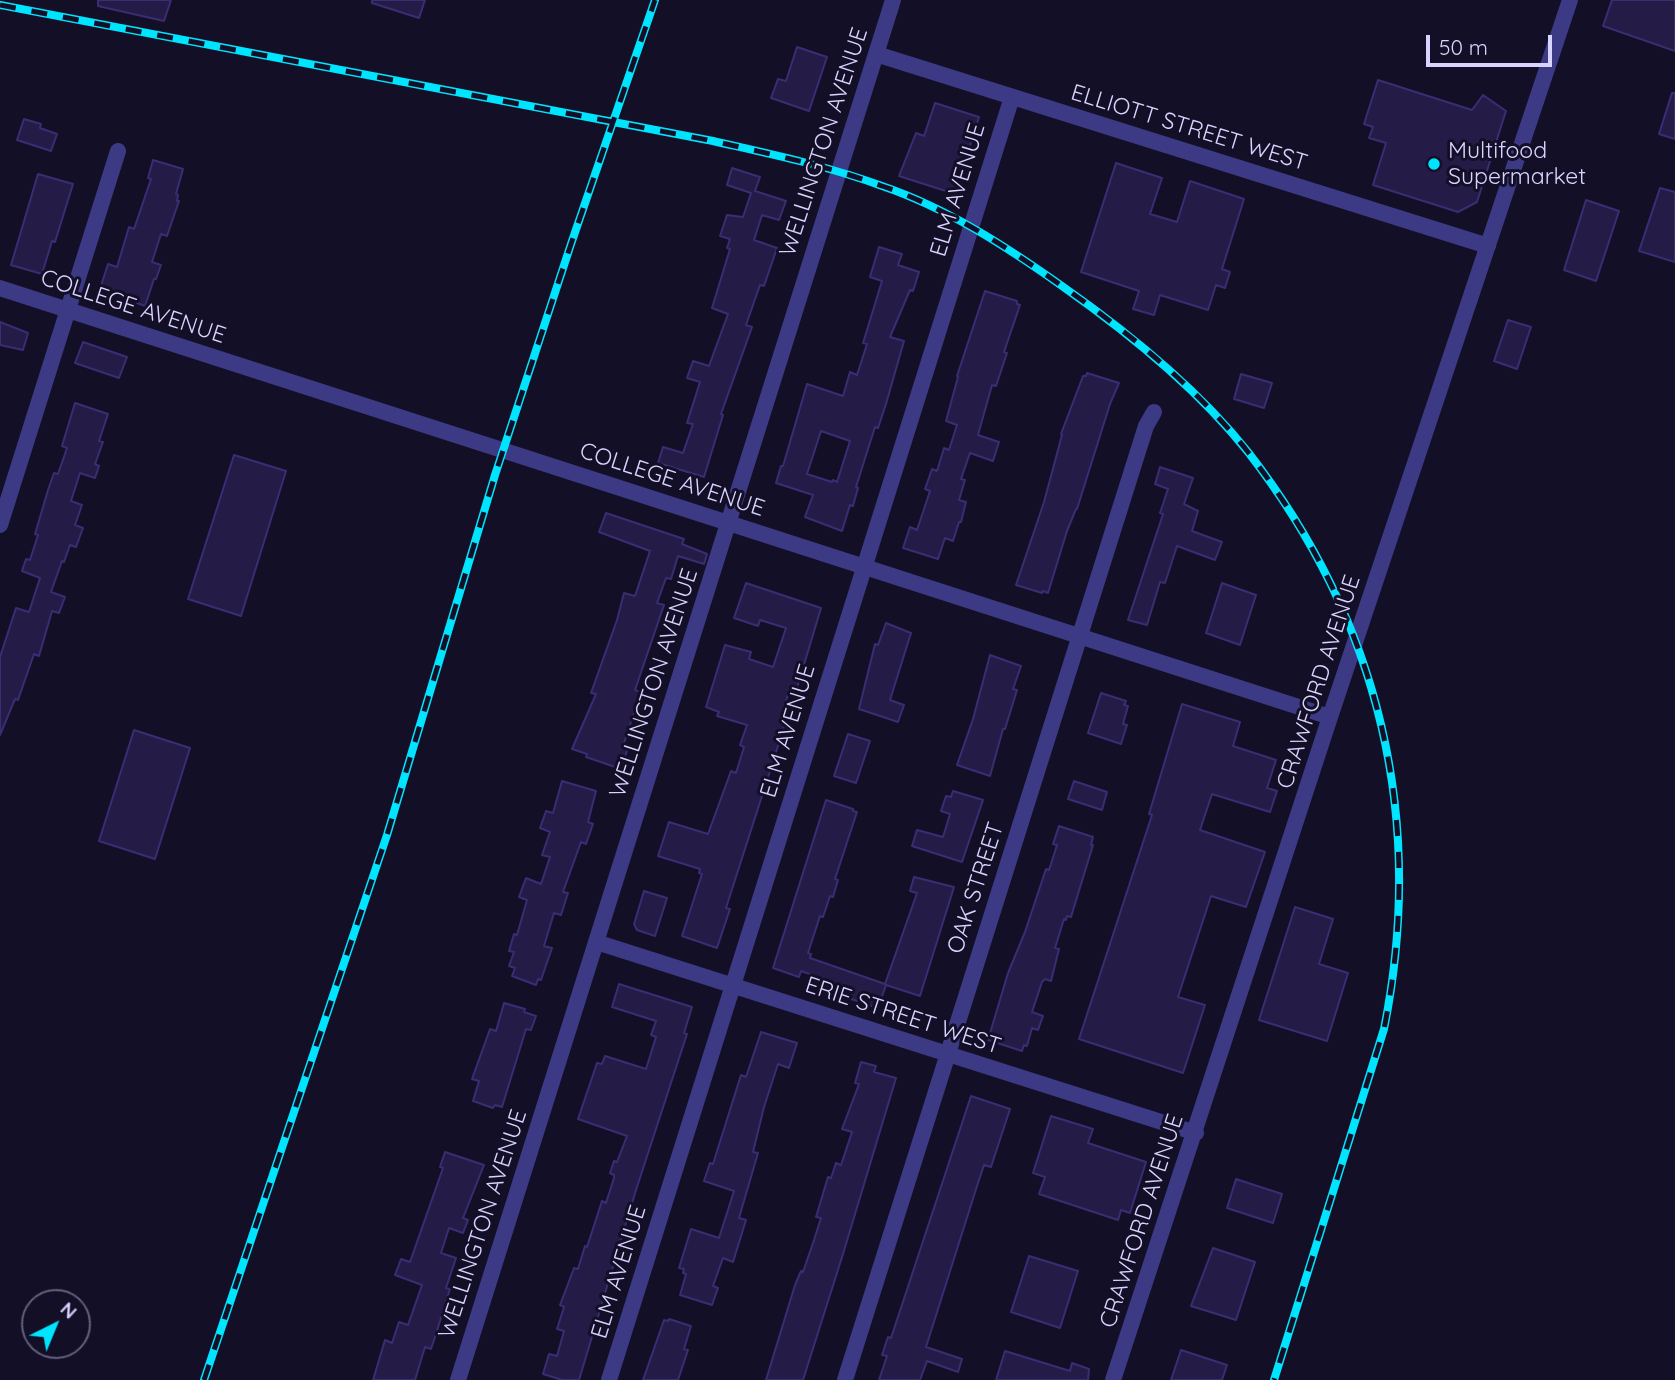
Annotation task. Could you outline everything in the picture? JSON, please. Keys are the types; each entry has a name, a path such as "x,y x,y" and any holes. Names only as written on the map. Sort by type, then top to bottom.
{"street":[{"name":"WELLINGTON AVENUE","path":"458,1380 893,0"},
{"name":"CRAWFORD AVENUE","path":"1113,1380 1570,0"},
{"name":"ELLIOTT STREET WEST","path":"876,54 1488,246"},
{"name":"ELM AVENUE","path":"609,1380 1012,97"},
{"path":"0,525 118,151"},
{"name":"COLLEGE AVENUE","path":"0,288 1331,717"},
{"name":"OAK STREET","path":"845,1380 1146,426 1154,412"},
{"name":"ERIE STREET WEST","path":"596,942 1196,1133"}],"building":[{"path":"98,0 171,0 164,21 98,6"},
{"path":"372,0 425,0 419,18 372,3"},
{"path":"1612,0 1675,0 1675,51 1603,26"},
{"path":"797,47 827,57 809,111 771,98 778,79 786,81"},
{"name":"Multifood Supermarket","path":"1378,80 1472,110 1483,95 1506,111 1477,202 1458,212 1373,185 1386,143 1369,138 1373,127 1364,124"},
{"path":"1672,93 1675,93 1675,139 1659,134"},
{"path":"935,103 979,117 955,194 899,176 916,133 924,136"},
{"path":"24,119 41,124 40,128 57,134 51,151 17,140"},
{"path":"153,160 183,169 176,194 179,201 167,236 161,234 152,262 161,265 145,306 100,289 108,264 117,267 129,227 134,229 151,179 148,178"},
{"path":"1116,163 1162,178 1150,214 1177,222 1190,181 1244,199 1222,269 1230,272 1225,288 1216,285 1208,310 1160,295 1154,315 1133,309 1139,291 1081,272"},
{"path":"732,168 760,177 755,191 786,201 779,220 762,215 754,240 777,248 764,286 760,285 746,325 752,327 721,414 723,415 704,477 658,463 663,447 683,453 693,424 687,423 700,382 687,378 693,361 709,366 728,314 712,308 730,249 727,248 730,239 720,236 727,215 743,217 751,193 727,185"},
{"path":"38,174 73,184 42,274 11,265"},
{"path":"1660,188 1675,192 1675,262 1639,251"},
{"path":"1586,200 1619,211 1596,281 1564,270"},
{"path":"879,247 902,254 898,265 919,272 913,291 910,290 890,337 904,341 886,404 878,428 875,427 856,487 858,488 853,506 850,505 842,531 805,517 813,495 776,483 807,384 843,396 850,372 857,375 867,344 863,343 882,281 870,277","holes":["821,431 850,441 837,482 807,474"]},
{"path":"985,291 1017,301 1020,305 1004,352 1007,353 996,386 992,385 978,435 999,442 993,461 970,453 961,479 965,480 959,500 966,502 961,522 953,541 945,538 938,559 903,548 910,527 917,530 930,491 925,489 932,469 937,471 944,448 949,450 957,425 946,421 957,376"},
{"path":"1508,320 1531,327 1517,369 1494,361"},
{"path":"0,322 28,333 23,350 0,345"},
{"path":"83,342 127,357 119,378 75,363"},
{"path":"1087,373 1119,383 1048,593 1042,593 1016,585 1044,502 1061,434 1083,376"},
{"path":"1241,374 1272,383 1264,408 1234,399"},
{"path":"75,403 108,414 99,441 103,442 95,464 99,466 95,478 80,473 71,501 82,505 75,525 83,528 76,547 70,545 64,562 62,561 51,592 65,597 59,613 52,611 39,656 34,654 18,700 15,699 0,735 0,657 16,608 29,612 40,578 22,571 26,559 30,560 48,490 54,473 58,474 67,448 62,446"},
{"path":"234,455 286,471 241,616 188,599"},
{"path":"1160,467 1193,478 1184,504 1198,511 1192,531 1222,542 1215,560 1177,546 1165,583 1160,582 1147,625 1128,620 1163,514 1160,513 1168,489 1155,484"},
{"path":"606,513 684,539 682,544 707,554 704,564 678,556 671,579 666,578 657,603 664,605 635,690 641,692 623,746 628,748 621,769 586,757 587,754 572,749 596,694 591,693 624,593 635,596 650,551 599,532"},
{"path":"746,583 821,608 797,688 791,686 782,713 788,715 726,908 730,909 717,948 682,936 702,874 699,873 700,869 658,856 669,822 708,834 731,771 736,773 744,747 740,745 747,725 717,716 719,712 706,707 725,645 751,652 749,659 773,667 786,628 760,620 758,626 734,618"},
{"path":"1222,583 1256,595 1240,645 1206,633"},
{"path":"886,623 911,633 890,700 904,705 898,722 859,709 875,644 878,645"},
{"path":"990,655 1021,666 1013,689 1017,690 990,776 957,765 973,719"},
{"path":"1101,693 1126,701 1124,705 1128,706 1123,724 1127,725 1121,744 1088,733"},
{"path":"1182,704 1240,722 1233,746 1276,760 1267,788 1277,791 1270,812 1212,794 1200,830 1265,852 1246,907 1211,896 1178,997 1205,1005 1183,1073 1079,1039 1152,815 1149,814"},
{"path":"134,730 190,748 155,859 99,841"},
{"path":"848,734 870,741 856,783 834,776"},
{"path":"562,781 596,791 588,822 593,824 586,844 581,842 563,892 568,893 561,915 554,913 544,946 552,948 541,980 538,979 536,985 512,976 515,968 509,966 514,952 509,951 514,934 517,935 527,900 519,897 526,878 541,884 550,857 542,855 550,832 540,828 546,811 553,813"},
{"path":"1074,781 1107,792 1102,810 1068,799"},
{"path":"953,791 983,800 962,862 912,846 917,830 943,837 950,814 941,811 946,796 951,797"},
{"path":"826,800 857,812 835,879 838,880 833,897 830,896 823,917 820,916 808,953 811,954 810,958 885,984 917,893 910,891 914,877 954,887 920,996 886,985 878,1008 824,990 827,980 801,971 799,977 773,968"},
{"path":"1059,826 1093,837 1093,845 1071,917 1064,919 1055,948 1059,949 1051,981 1045,979 1042,982 1032,1012 1043,1016 1038,1030 1032,1028 1027,1046 1024,1045 1022,1051 988,1040 1008,973 1046,869 1049,870 1057,845 1053,844"},
{"path":"644,891 667,898 655,936 637,930 634,924"},
{"path":"1295,907 1333,919 1319,964 1348,973 1327,1041 1259,1020"},
{"path":"619,984 692,1007 684,1033 687,1034 636,1190 579,1380 562,1380 543,1374 549,1354 557,1356 564,1331 557,1329 564,1307 560,1305 574,1268 578,1269 585,1246 587,1247 602,1201 606,1203 614,1178 610,1173 627,1136 578,1119 597,1063 602,1064 605,1056 646,1069 656,1037 651,1035 656,1021 612,1007"},
{"path":"504,1003 525,1009 524,1012 536,1016 531,1030 526,1029 502,1107 495,1105 493,1108 473,1101 479,1081 472,1079 490,1029 496,1031"},
{"path":"761,1032 797,1043 789,1068 778,1064 764,1107 753,1152 758,1153 739,1218 746,1220 733,1262 723,1258 713,1286 718,1288 712,1305 680,1295 686,1274 683,1273 684,1269 679,1268 691,1229 719,1238 734,1191 704,1181 710,1163 713,1164 741,1075 746,1077"},
{"path":"861,1062 876,1066 874,1072 896,1078 803,1380 766,1380 795,1285 801,1271 803,1272 821,1218 816,1217 828,1177 831,1178 836,1163 841,1165 852,1132 842,1129 859,1084 855,1083"},
{"path":"971,1096 1010,1109 991,1167 984,1165 926,1347 962,1359 958,1372 927,1361 920,1380 879,1380 887,1356 882,1355 888,1337 891,1338"},
{"path":"1051,1116 1093,1129 1088,1143 1146,1162 1130,1213 1121,1210 1118,1220 1039,1194 1045,1177 1033,1173"},
{"path":"445,1152 484,1165 463,1218 468,1220 463,1233 449,1228 441,1253 456,1258 436,1334 431,1349 425,1347 415,1380 373,1380 385,1340 392,1343 399,1322 408,1325 422,1285 395,1275 401,1259 410,1262 443,1168 440,1167"},
{"path":"1236,1179 1282,1194 1273,1223 1227,1208"},
{"path":"1213,1248 1255,1262 1236,1320 1191,1306"},
{"path":"1029,1256 1078,1271 1060,1328 1011,1312"},
{"path":"664,1320 691,1326 684,1349 688,1350 678,1380 643,1380"},
{"path":"1181,1350 1227,1365 1222,1380 1171,1380"},
{"path":"1005,1351 1070,1371 1072,1363 1089,1369 1088,1380 996,1380"}],"railway":[{"path":"204,1380 387,835 495,475 655,0"},
{"path":"0,5 713,141 862,179 930,205 1041,271 1137,342 1228,428 1293,517 1331,584 1360,654 1381,726 1394,799 1399,874 1396,951 1384,1029 1274,1380"}],"place":[{"name":"Multifood Supermarket","path":"1434,164"}]}
